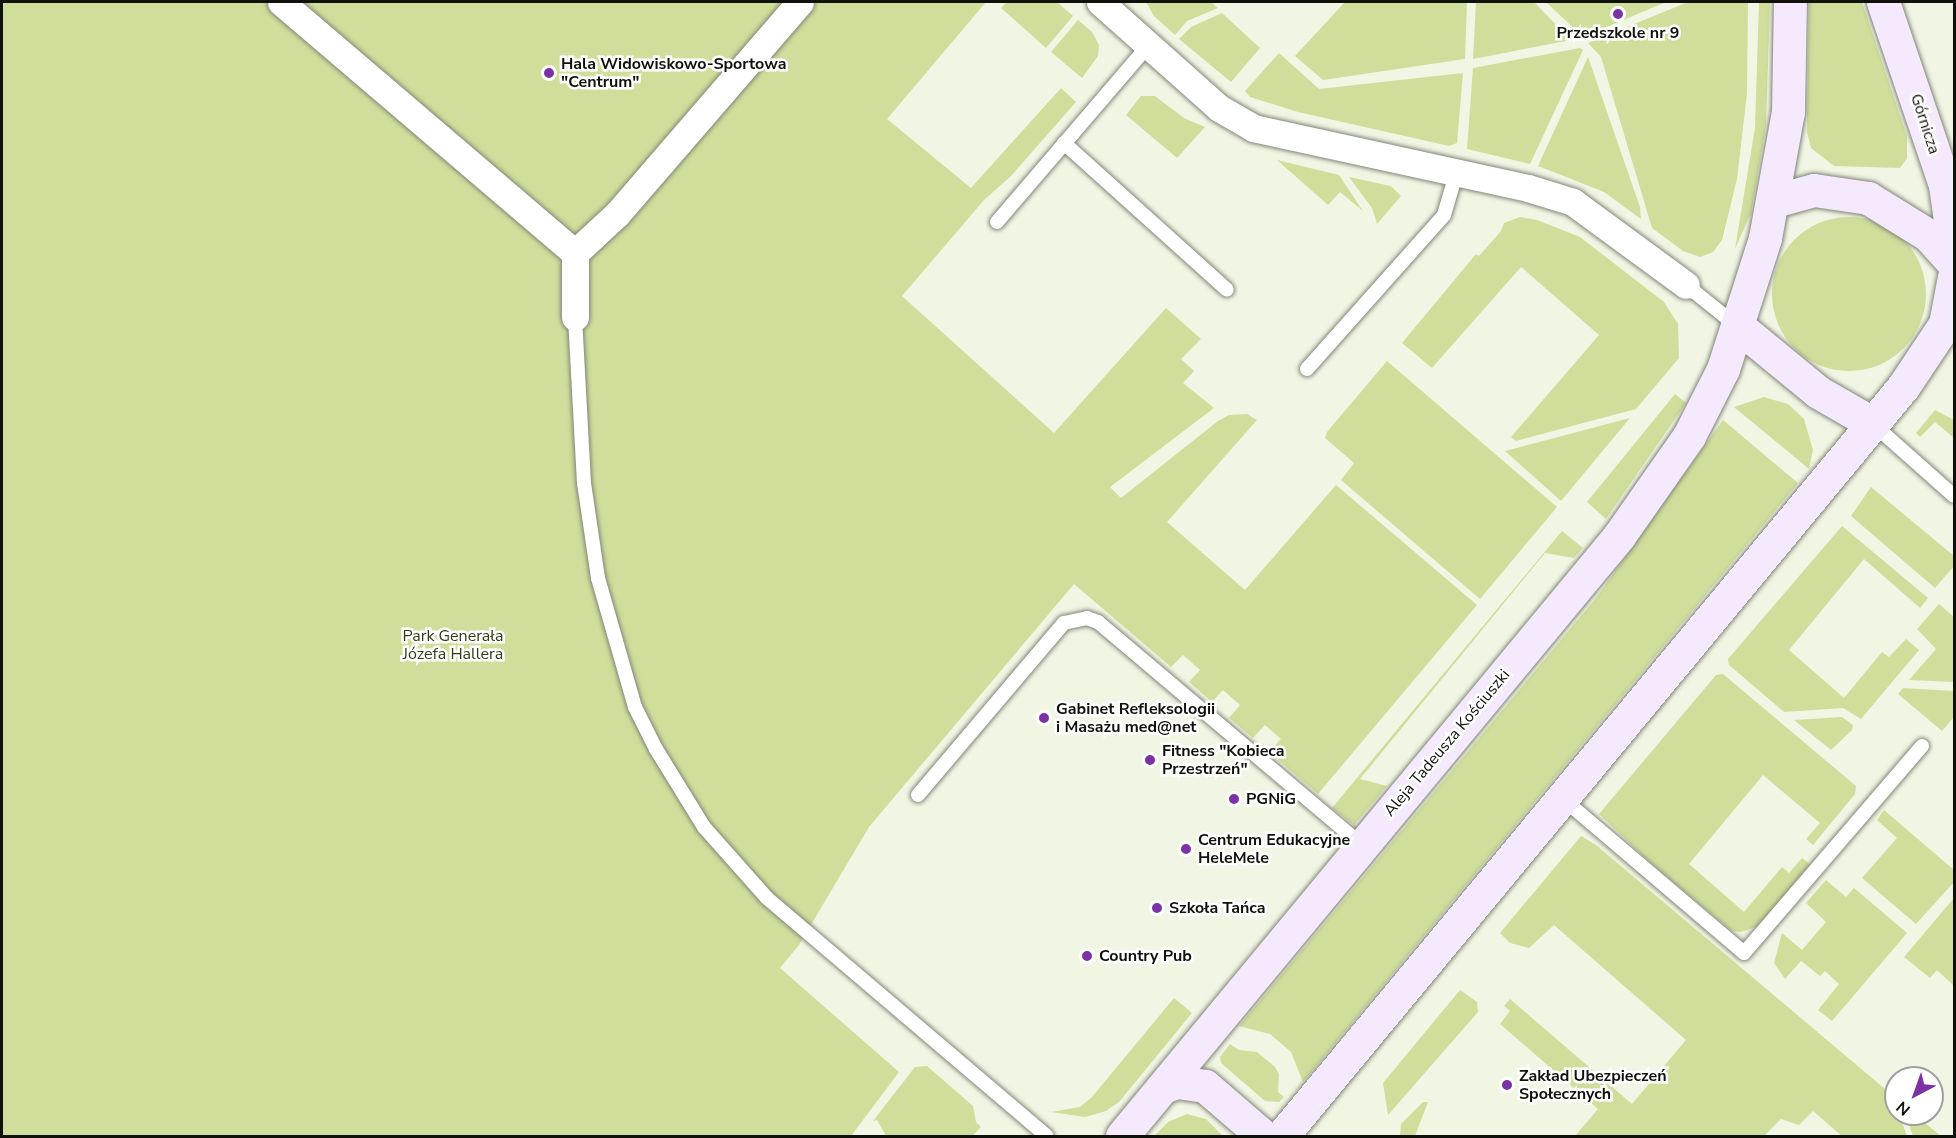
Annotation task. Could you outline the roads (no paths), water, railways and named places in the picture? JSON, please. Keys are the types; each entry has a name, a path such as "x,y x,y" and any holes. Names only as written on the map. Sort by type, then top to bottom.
{"street":[{"path":"281,2 575,253"},
{"path":"575,317 575,253 617,214 800,2"},
{"path":"1100,2 1220,108 1252,128 1573,202 1686,285"},
{"path":"1790,2 1788,112 1774,201 1814,190 1868,198 1928,235 1954,264"},
{"name":"Górnicza","path":"1882,2 1945,185 1954,249"},
{"name":"Aleja Tadeusza Kościuszki","path":"1122,1137 1619,536 1657,483 1709,402 1738,327 1774,201"},
{"path":"1282,1137 1922,360 1950,321 1954,277"},
{"path":"1738,327 1818,392 1872,423"},
{"path":"1163,1087 1177,1082 1205,1086 1263,1137"}],"lane":[{"path":"998,222 1148,46"},
{"path":"1064,143 1227,290"},
{"path":"1307,369 1444,215 1456,174"},
{"path":"1686,285 1738,327"},
{"path":"575,317 584,483 598,578 635,707 656,749 704,827 767,898 1047,1137"},
{"path":"1872,423 1954,496"},
{"path":"918,795 1064,623 1075,618 1087,618 1098,622 1362,845"},
{"path":"1563,798 1744,953 1922,746"}],"place":[{"name":"Przedszkole nr 9","path":"1618,14"},
{"name":"Hala Widowiskowo-Sportowa \"Centrum\"","path":"549,73"},
{"name":"Gabinet Refleksologii i Masażu med@net","path":"1044,718"},
{"name":"Fitness \"Kobieca Przestrzeń\"","path":"1150,760"},
{"name":"PGNiG","path":"1234,799"},
{"name":"Centrum Edukacyjne HeleMele","path":"1186,849"},
{"name":"Szkoła Tańca","path":"1157,908"},
{"name":"Country Pub","path":"1087,956"},
{"name":"Zakład Ubezpieczeń Społecznych","path":"1507,1085"}],"park label":[{"name":"Park Generała Józefa Hallera","path":"453,645"}]}
